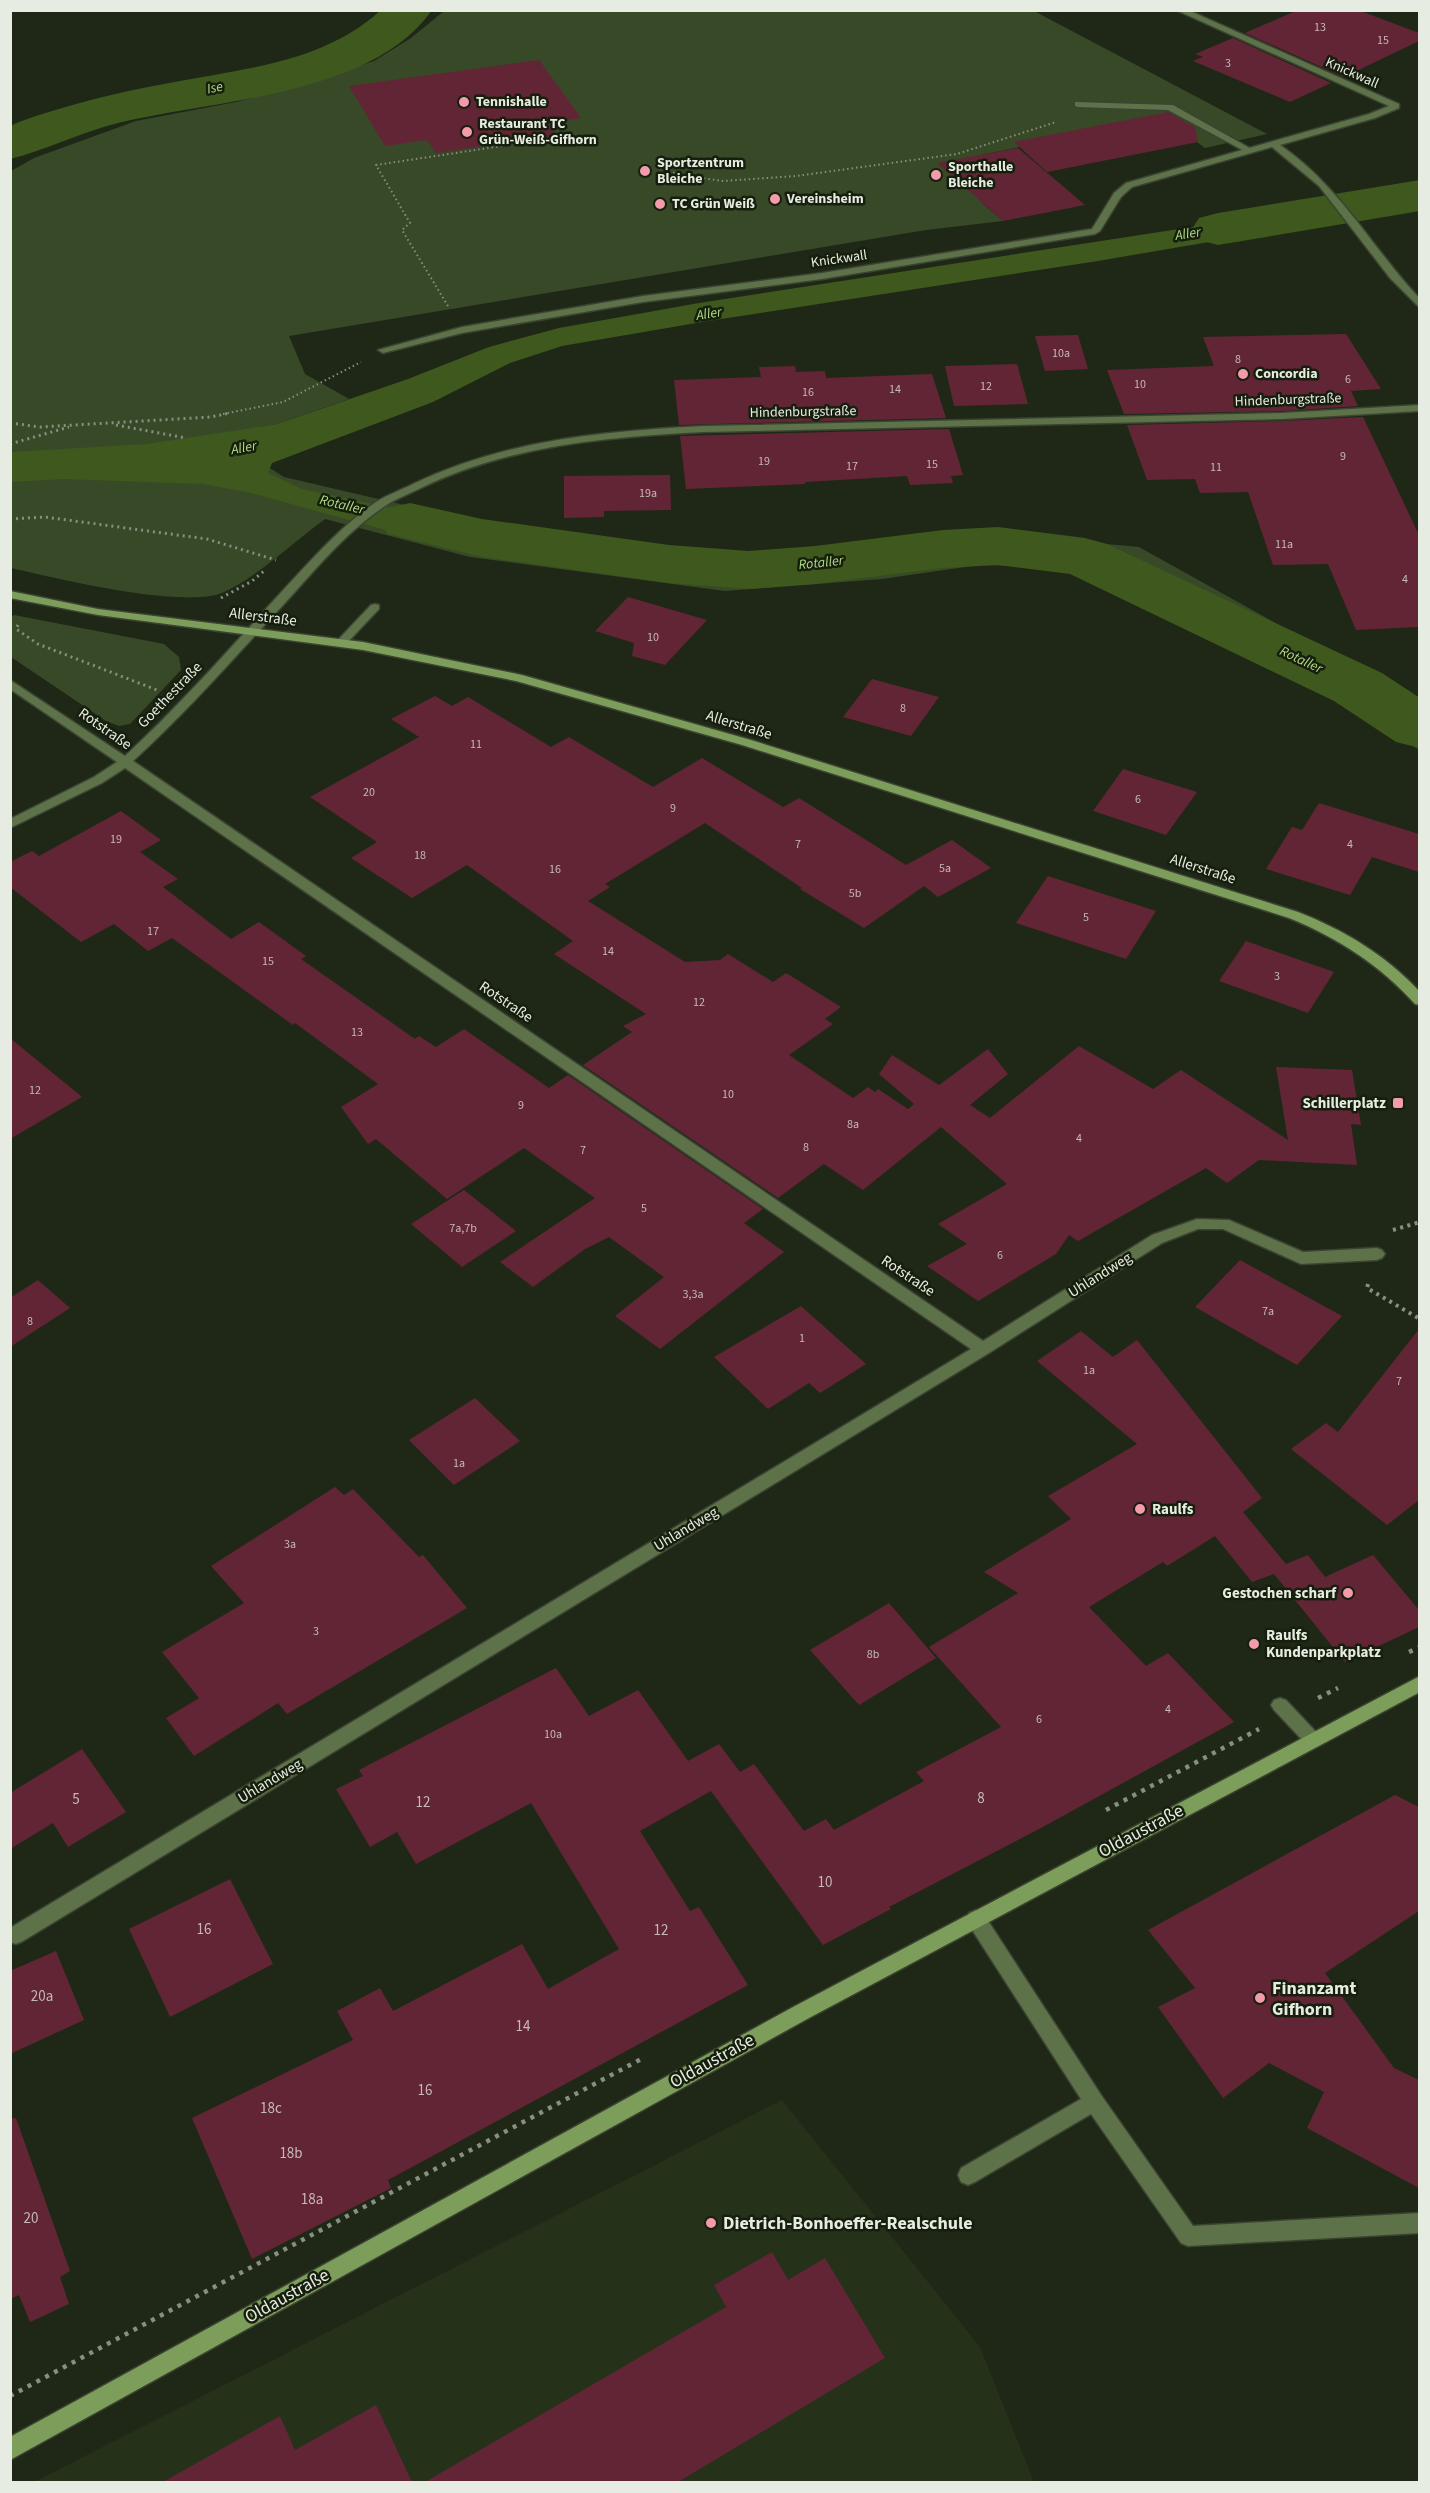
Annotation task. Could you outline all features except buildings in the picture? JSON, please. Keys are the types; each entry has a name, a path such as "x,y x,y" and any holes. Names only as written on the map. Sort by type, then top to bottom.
{"street":[{"name":"Knickwall","path":"383,350 462,330 643,299 822,276 1085,234 1095,231 1118,195 1129,185 1372,116 1396,106 1180,10"},
{"path":"1078,104 1170,107 1251,151"},
{"path":"1273,144 1296,158 1332,194 1419,305"},
{"name":"Hindenburgstraße","path":"252,633 355,524 382,503 438,476 489,459 555,442 621,433 1258,417 1419,408"},
{"name":"Allerstraße","path":"10,594 145,619 341,642 488,670 645,714 1033,832 1268,907 1323,927 1362,949 1400,978 1419,1001"},
{"path":"341,642 375,607"},
{"name":"Goethestraße","path":"10,824 98,780 124,762 170,721 252,633"},
{"name":"Rotstraße","path":"10,683 983,1349"},
{"name":"Uhlandweg","path":"16,1935 983,1349 1157,1239 1197,1224 1224,1224 1301,1258 1377,1254"},
{"name":"Oldaustraße","path":"10,2449 771,2029 1419,1683"},
{"path":"1280,1705 1312,1739"},
{"path":"976,1919 1094,2102 1188,2236 1419,2223"},
{"path":"968,2175 1094,2102"}],"path":[{"path":"660,169 686,176 723,181 796,176 957,154 1073,117 1078,104"},
{"path":"462,330 402,230 410,223 376,165 502,146 500,143"},
{"path":"10,423 40,427 75,426 211,417 283,402 383,350"},
{"path":"109,423 186,438"},
{"path":"10,444 75,426"},
{"path":"10,519 45,517 207,539 276,560 252,581 221,597"},
{"path":"19,621 16,629 39,644 157,690"},
{"path":"1377,1254 1367,1288 1419,1319"}],"shaded area":[{"path":"444,11 1034,11 1267,134 1205,148 1197,142 1015,142 1020,147 981,155 982,203 1003,221 926,230 289,336 305,374 349,399 277,424 216,434 284,477 473,521 652,548 748,559 971,536 1042,538 1139,547 1419,703 1419,750 1365,713 1124,587 1063,567 979,565 882,579 725,591 470,557 325,519 250,577 224,592 206,597 152,595 11,568 11,171 34,158 136,121 236,102 298,86 374,61 411,38"},
{"path":"14,615 164,644 179,657 181,670 130,724 119,726 106,721 11,657 11,617"},
{"name":"Dietrich-Bonhoeffer-Realschule","path":"782,2100 980,2347 1034,2482 34,2482"}],"water":[{"path":"1328,206 1337,220 1098,261 708,321 562,346 510,363 433,402 272,463 268,473 302,489 453,521 530,532 520,557 448,547 251,493 203,484 64,479 11,482 11,452 147,444 277,424 408,379 489,347 559,328 699,303"}],"waterway":[{"name":"Ise","path":"10,144 63,123 91,115 303,71 321,65 370,43 409,10"},
{"name":"Aller","path":"1218,229 1420,195"},
{"name":"Rotaller","path":"410,521 482,538 669,564 749,570 815,565 943,549 998,546 1085,557 1358,687 1420,728"}],"place":[{"name":"Tennishalle","path":"464,102"},
{"name":"Restaurant TC Grün-Weiß-Gifhorn","path":"467,132"},
{"name":"Sportzentrum Bleiche","path":"645,171"},
{"name":"Sporthalle Bleiche","path":"936,175"},
{"name":"Vereinsheim","path":"775,199"},
{"name":"TC Grün Weiß","path":"660,204"},
{"name":"Concordia","path":"1243,374"},
{"name":"Schillerplatz","path":"1398,1103"},
{"name":"Raulfs","path":"1140,1509"},
{"name":"Gestochen scharf","path":"1348,1593"},
{"name":"Raulfs Kundenparkplatz","path":"1254,1644"},
{"name":"Finanzamt Gifhorn","path":"1260,1998"},
{"name":"Dietrich-Bonhoeffer-Realschule","path":"711,2223"}]}
